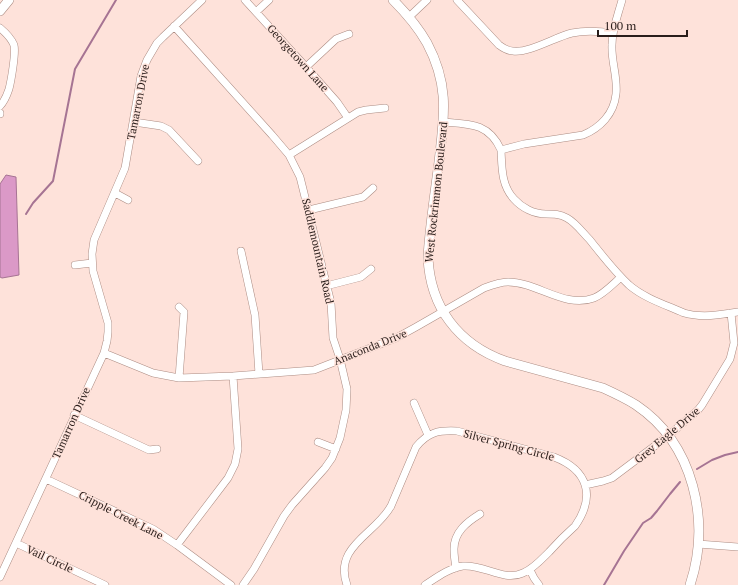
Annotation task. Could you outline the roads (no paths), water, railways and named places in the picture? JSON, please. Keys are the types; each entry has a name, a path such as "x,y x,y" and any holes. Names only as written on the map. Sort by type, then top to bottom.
{"main road":[{"path":"0,11 9,0"},
{"name":"West Rockrimmon Boulevard","path":"393,0 419,30 427,42 442,82 444,95 444,122 428,257 430,279 443,312 460,334 492,356 614,392 636,405 656,422 668,436 681,456 691,478 698,505 698,544 690,585"}],"street":[{"name":"Georgetown Lane","path":"245,0 306,66 337,102 348,118"},
{"path":"256,12 269,0"},
{"path":"408,17 427,0"},
{"path":"457,0 499,45 504,49 511,51 528,49 575,32 590,31 612,33"},
{"path":"501,150 524,144 583,135 600,126 605,120 611,112 616,94 612,33 622,0"},
{"name":"Tamarron Drive","path":"0,577 104,353 107,341 108,323 95,281 92,263 94,240 125,168 142,76 147,60 157,43 197,2"},
{"name":"Saddlemountain Road","path":"174,26 289,155 300,177 331,303 332,338 340,359 347,389 347,398 340,438 326,468 292,504 258,563 243,585"},
{"path":"0,28 11,39 15,52 9,90 0,106"},
{"path":"306,66 336,39 349,34"},
{"path":"289,155 358,112 385,108"},
{"path":"134,122 161,126 168,130 198,161"},
{"path":"444,122 468,124 482,128 489,132 494,137 501,150 502,175 508,192 513,198 528,210 536,213 562,215 568,218 621,276 638,292 690,315 705,316 734,313"},
{"path":"309,210 363,197 373,188"},
{"path":"115,193 128,200"},
{"path":"241,252 255,315 258,374"},
{"path":"75,265 92,263"},
{"path":"326,286 361,278 371,269"},
{"name":"Anaconda Drive","path":"104,353 153,373 180,378 314,370 396,338 484,288 501,282 522,284 563,298 579,300 595,298 621,276"},
{"path":"179,306 184,312 180,378"},
{"name":"Grey Eagle Drive","path":"585,485 612,478 668,436 698,410 730,359 734,343 734,313"},
{"path":"177,545 228,478 235,464 238,449 232,376"},
{"path":"347,585 344,575 344,567 351,550 356,543 387,514 416,447 421,440 428,435 414,402"},
{"path":"74,415 149,450 157,449"},
{"name":"Silver Spring Circle","path":"428,435 441,431 457,431 554,457 573,467 582,478 585,485"},
{"path":"318,442 336,449"},
{"name":"Cripple Creek Lane","path":"46,479 153,529 231,585"},
{"path":"425,585 448,571 462,566 474,567 513,576 530,570 575,526 580,519 586,503 585,485"},
{"path":"456,568 454,549 455,539 468,521 480,514"},
{"name":"Vail Circle","path":"16,543 105,585"},
{"path":"698,544 738,547"},
{"path":"530,570 539,585"}],"waterway":[{"path":"26,214 33,203 53,181 75,69 116,0"},
{"path":"697,469 712,460 738,452"},
{"path":"604,585 643,523 651,518 680,482"}]}
